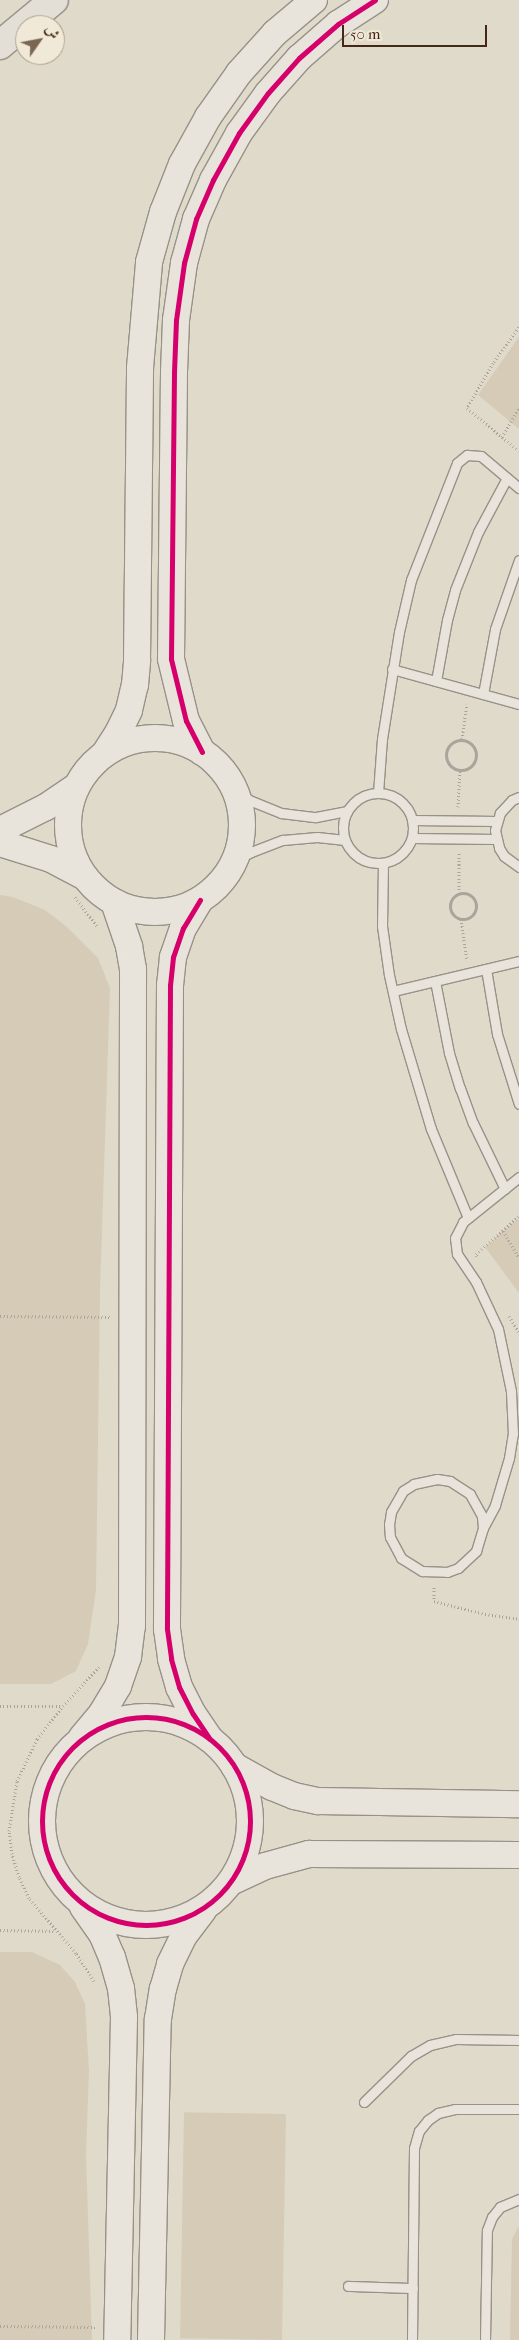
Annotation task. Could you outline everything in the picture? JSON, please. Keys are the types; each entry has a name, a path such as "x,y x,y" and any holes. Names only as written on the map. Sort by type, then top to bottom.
{"highway":[{"path":"0,45 54,0"}],"street":[{"path":"105,753 129,710 138,660 141,350 149,262 162,212 182,164 208,117 239,73 275,33 314,0"},
{"path":"202,752 186,721 171,659 174,372 176,320 184,263 200,211 213,180 244,125 268,93 299,58 338,24 375,0"},
{"path":"0,843 51,860 77,884 98,891 114,902 135,910 158,913 180,909 200,900 220,884 236,860 241,840 242,814 235,789 221,768 202,752 179,741 153,738 128,742 105,753 88,768 76,786 68,817 77,884"},
{"path":"0,830 46,807 76,786"},
{"path":"152,2340 158,2019 162,1989 170,1964 183,1937 203,1910 220,1896 233,1880 246,1853 251,1823 247,1793 234,1766 210,1739 193,1714 179,1687 171,1659 167,1629 170,984 173,957 183,928 200,900"},
{"path":"108,2333 124,2017 121,1988 112,1957 102,1934 81,1904 62,1884 49,1860 42,1834 42,1806 49,1780 63,1756 102,1713 118,1686 128,1657 132,1626 133,969 129,946 114,902"},
{"path":"82,1737 106,1724 133,1717 169,1720 186,1725 210,1739"},
{"path":"234,1766 272,1788 294,1796 318,1801 519,1804"},
{"path":"233,1880 265,1866 310,1854 519,1855"},
{"path":"81,1904 110,1920 141,1926 174,1923 203,1910"}],"lane":[{"path":"378,793 382,739 392,669 411,580 456,463 467,455 480,456 519,488"},
{"path":"436,681 447,620 455,590 478,532 507,478"},
{"path":"483,694 495,629 519,560"},
{"path":"392,669 519,704"},
{"path":"235,789 249,800 281,814 316,817 347,811"},
{"path":"378,793 396,798 409,811 412,820 412,838 404,852 398,857 383,863 374,863 356,855 345,840 343,830 347,811 360,798 378,793"},
{"path":"519,797 505,806 497,821 496,839 504,856 519,867"},
{"path":"412,820 497,821"},
{"path":"236,860 267,845 283,840 317,837 345,840"},
{"path":"412,838 496,839"},
{"path":"383,863 382,926 392,990 416,1082 445,1165 468,1218"},
{"path":"392,990 519,961"},
{"path":"486,969 497,1034 519,1104"},
{"path":"435,981 447,1044 460,1088 476,1131 505,1189"},
{"path":"483,1528 482,1516 470,1494 450,1481 425,1480 414,1484 404,1491 391,1512 390,1537 401,1558 422,1571 434,1573 452,1570 468,1561 476,1551 483,1528 495,1505 509,1458 513,1410 509,1373 498,1329 480,1290 457,1254 455,1238 457,1231 468,1218 519,1177"},
{"path":"364,2102 411,2056 430,2045 456,2039 519,2040"},
{"path":"412,2340 414,2148 419,2131 428,2120 438,2113 456,2109 519,2109"},
{"path":"485,2340 487,2230 492,2218 500,2207 519,2198"},
{"path":"348,2286 413,2288"}],"path":[{"path":"519,327 493,363 467,408 519,451"},
{"path":"502,437 519,407"},
{"path":"462,739 469,691"},
{"path":"462,739 473,745 477,756 472,767 460,770 450,765 446,754 451,743 462,739"},
{"path":"457,821 460,770"},
{"path":"459,893 460,839"},
{"path":"77,884 85,908 102,933"},
{"path":"459,893 469,894 474,897 477,907 472,916 461,919 452,914 450,909 451,899 459,893"},
{"path":"461,919 468,973"},
{"path":"476,1254 519,1216"},
{"path":"503,1230 519,1258"},
{"path":"0,1316 116,1317"},
{"path":"434,1573 434,1601 485,1614 519,1619"},
{"path":"0,1706 63,1706 37,1739 26,1759 17,1781 9,1831 12,1854 19,1877 29,1898 56,1931 0,1930"},
{"path":"0,2326 108,2333"}],"shaded area":[{"path":"519,337 519,429 478,395"},
{"path":"0,895 13,897 45,910 67,927 98,958 110,988 100,1291 96,1590 88,1644 76,1671 51,1684 0,1684"},
{"path":"519,1218 519,1293 485,1247"},
{"path":"0,1952 32,1952 60,1965 75,1982 85,2004 89,2071 86,2155 92,2340 0,2340"},
{"path":"184,2112 286,2114 282,2340 180,2338"},
{"path":"519,2226 519,2340 510,2340 512,2239"}],"cycle path":[{"path":"202,752 186,721 171,659 174,372 176,320 184,263 196,219 213,180 239,133 268,93 299,58 338,24 375,0"},
{"path":"200,900 183,928 173,957 170,985 167,1629 171,1659 179,1687 193,1714 210,1739"},
{"path":"136,1717 156,1717 176,1721 195,1729 220,1747 233,1763 242,1781 250,1811 250,1821 246,1851 242,1861 233,1879 220,1895 204,1908 176,1921 156,1925 136,1925 116,1921 97,1913 80,1902 65,1887 54,1870 46,1851 42,1831 42,1811 46,1791 54,1772 65,1755 80,1740 97,1729 116,1721 136,1717"}]}
